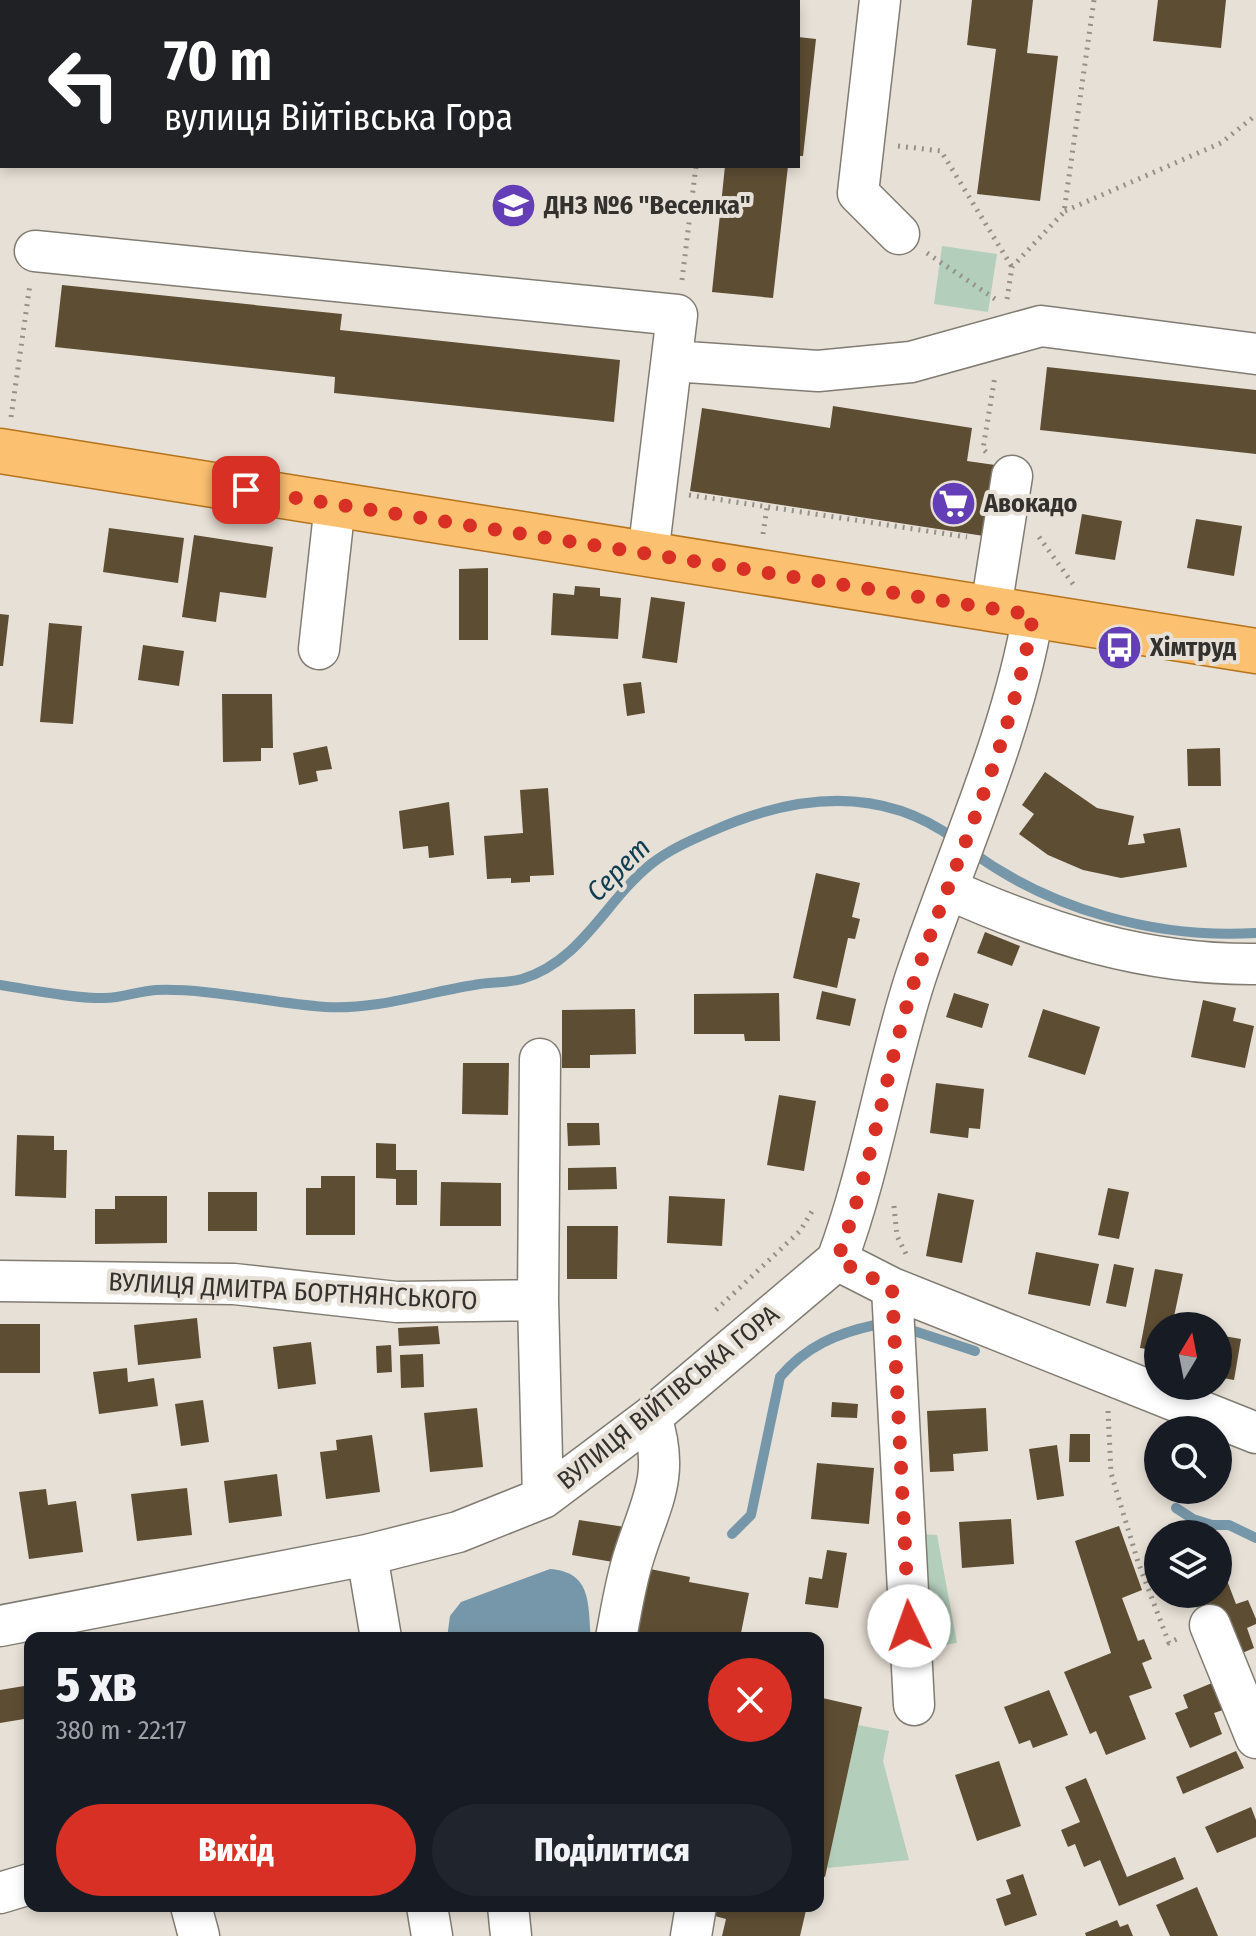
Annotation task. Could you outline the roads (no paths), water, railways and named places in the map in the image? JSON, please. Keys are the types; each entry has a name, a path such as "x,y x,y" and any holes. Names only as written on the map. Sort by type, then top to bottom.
{"main road":[{"path":"6,434 335,504 1256,651"}],"street":[{"path":"880,0 858,193 899,234"},
{"path":"35,251 677,315 648,555"},
{"path":"672,361 818,371 911,362 1041,326 1256,354"},
{"path":"991,608 1010,485"},
{"path":"319,649 335,504"},
{"path":"1033,615 1018,684 894,1048 856,1210 837,1260 901,1274 1114,1375 1256,1433"},
{"path":"953,876 1035,928 1153,957 1256,964"},
{"path":"540,1059 538,1300 543,1498"},
{"name":"ВУЛИЦЯ ВІЙТІВСЬКА ГОРА","path":"0,1626 367,1555 458,1532 543,1498 651,1417 837,1260"},
{"path":"901,1274 914,1705"},
{"name":"ВУЛИЦЯ ДМИТРА БОРТНЯНСЬКОГО","path":"0,1281 234,1284 397,1302 538,1300"},
{"path":"617,1632 628,1574 652,1507 659,1471 661,1447 651,1417"},
{"path":"367,1555 380,1632"},
{"path":"1210,1625 1256,1738"},
{"path":"0,1893 24,1886"},
{"path":"193,1912 199,1936"},
{"path":"428,1912 432,1936"},
{"path":"509,1912 511,1936"},
{"path":"691,1936 695,1912"}],"water":[{"path":"550,1569 564,1571 581,1583 585,1592 590,1632 448,1632 450,1616 461,1602"}],"waterway":[{"name":"Серет","path":"0,985 89,998 176,990 325,1007 363,1006 522,979 543,970 577,944 635,879 658,859 710,832 772,810 804,803 866,803 897,810 927,822 956,840"},
{"name":"Серет","path":"972,852 1036,890 1106,916 1181,931 1256,933"},
{"path":"732,1534 751,1515 780,1377 811,1349 848,1332 875,1325"},
{"path":"908,1329 975,1351"},
{"path":"1176,1508 1193,1519 1212,1525 1229,1525 1256,1538"}],"place":[{"name":"ДНЗ №6 \"Веселка\"","path":"513,205"},
{"name":"Авокадо","path":"953,503"},
{"name":"Хімтруд","path":"1119,647"}]}
